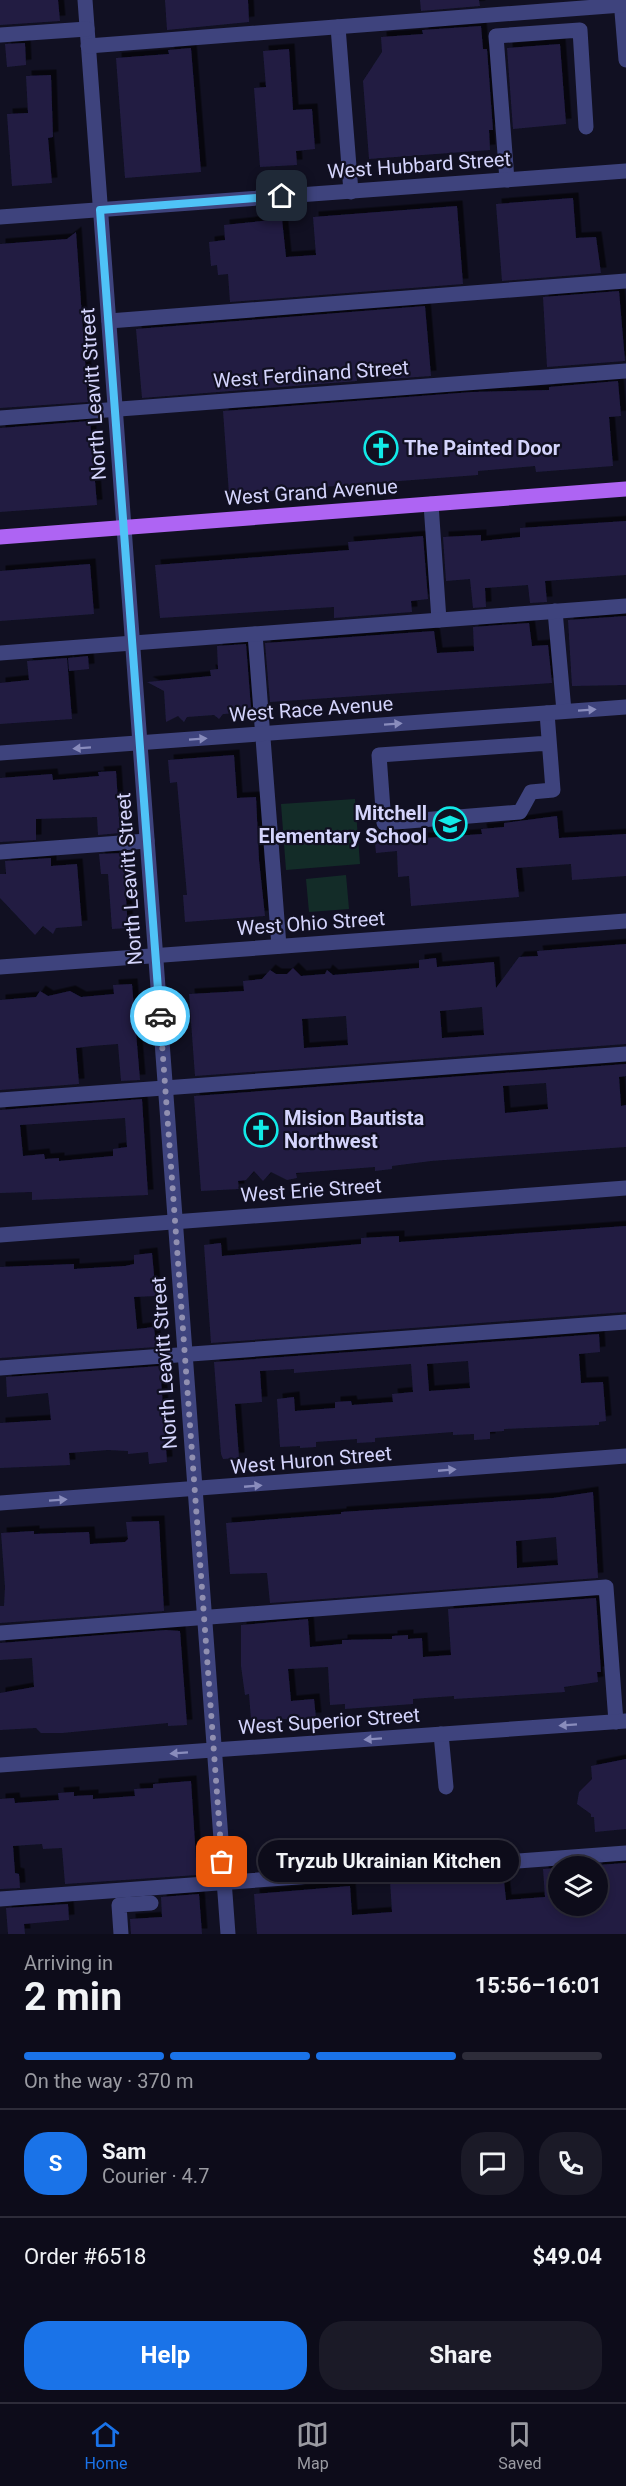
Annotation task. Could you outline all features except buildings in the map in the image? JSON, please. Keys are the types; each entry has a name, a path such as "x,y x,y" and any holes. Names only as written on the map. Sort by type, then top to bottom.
{"main road":[{"name":"West Grand Avenue","path":"0,537 626,489"}],"street":[{"name":"North Leavitt Street","path":"85,0 228,1934"},
{"path":"88,46 622,2 626,60"},
{"path":"338,27 351,192"},
{"path":"0,35 87,29"},
{"path":"507,180 496,36 580,30 586,127"},
{"name":"West Hubbard Street","path":"0,217 626,171"},
{"path":"109,321 626,281"},
{"name":"West Ferdinand Street","path":"0,418 626,371"},
{"path":"431,504 439,620"},
{"path":"0,654 626,606"},
{"path":"555,611 564,711"},
{"path":"255,634 279,946"},
{"name":"West Race Avenue","path":"0,753 626,707"},
{"path":"547,713 553,790 531,792 520,812 384,823 378,755 549,743"},
{"path":"0,852 147,841"},
{"name":"West Ohio Street","path":"0,967 626,921"},
{"path":"0,1100 626,1054"},
{"name":"West Erie Street","path":"0,1234 626,1188"},
{"path":"0,1368 626,1322"},
{"name":"West Huron Street","path":"0,1503 626,1456"},
{"path":"0,1633 606,1587 621,1721"},
{"name":"West Superior Street","path":"0,1766 621,1721"},
{"path":"441,1734 446,1787"},
{"path":"0,1899 626,1853"},
{"path":"121,1934 119,1905 151,1903"}],"green space":[{"path":"355,799 360,864 286,870 281,804"},
{"path":"346,875 349,909 309,912 306,879"}],"way so far":[{"path":"160,1016 222,1862"}],"place":[{"name":"The Painted Door","path":"381,448"},
{"name":"Mitchell Elementary School","path":"450,824"},
{"name":"Mision Bautista Northwest","path":"261,1130"},
{"name":"Tryzub Ukrainian Kitchen","path":"222,1862"}],"route":[{"path":"160,1016 100,210 282,196"}]}
